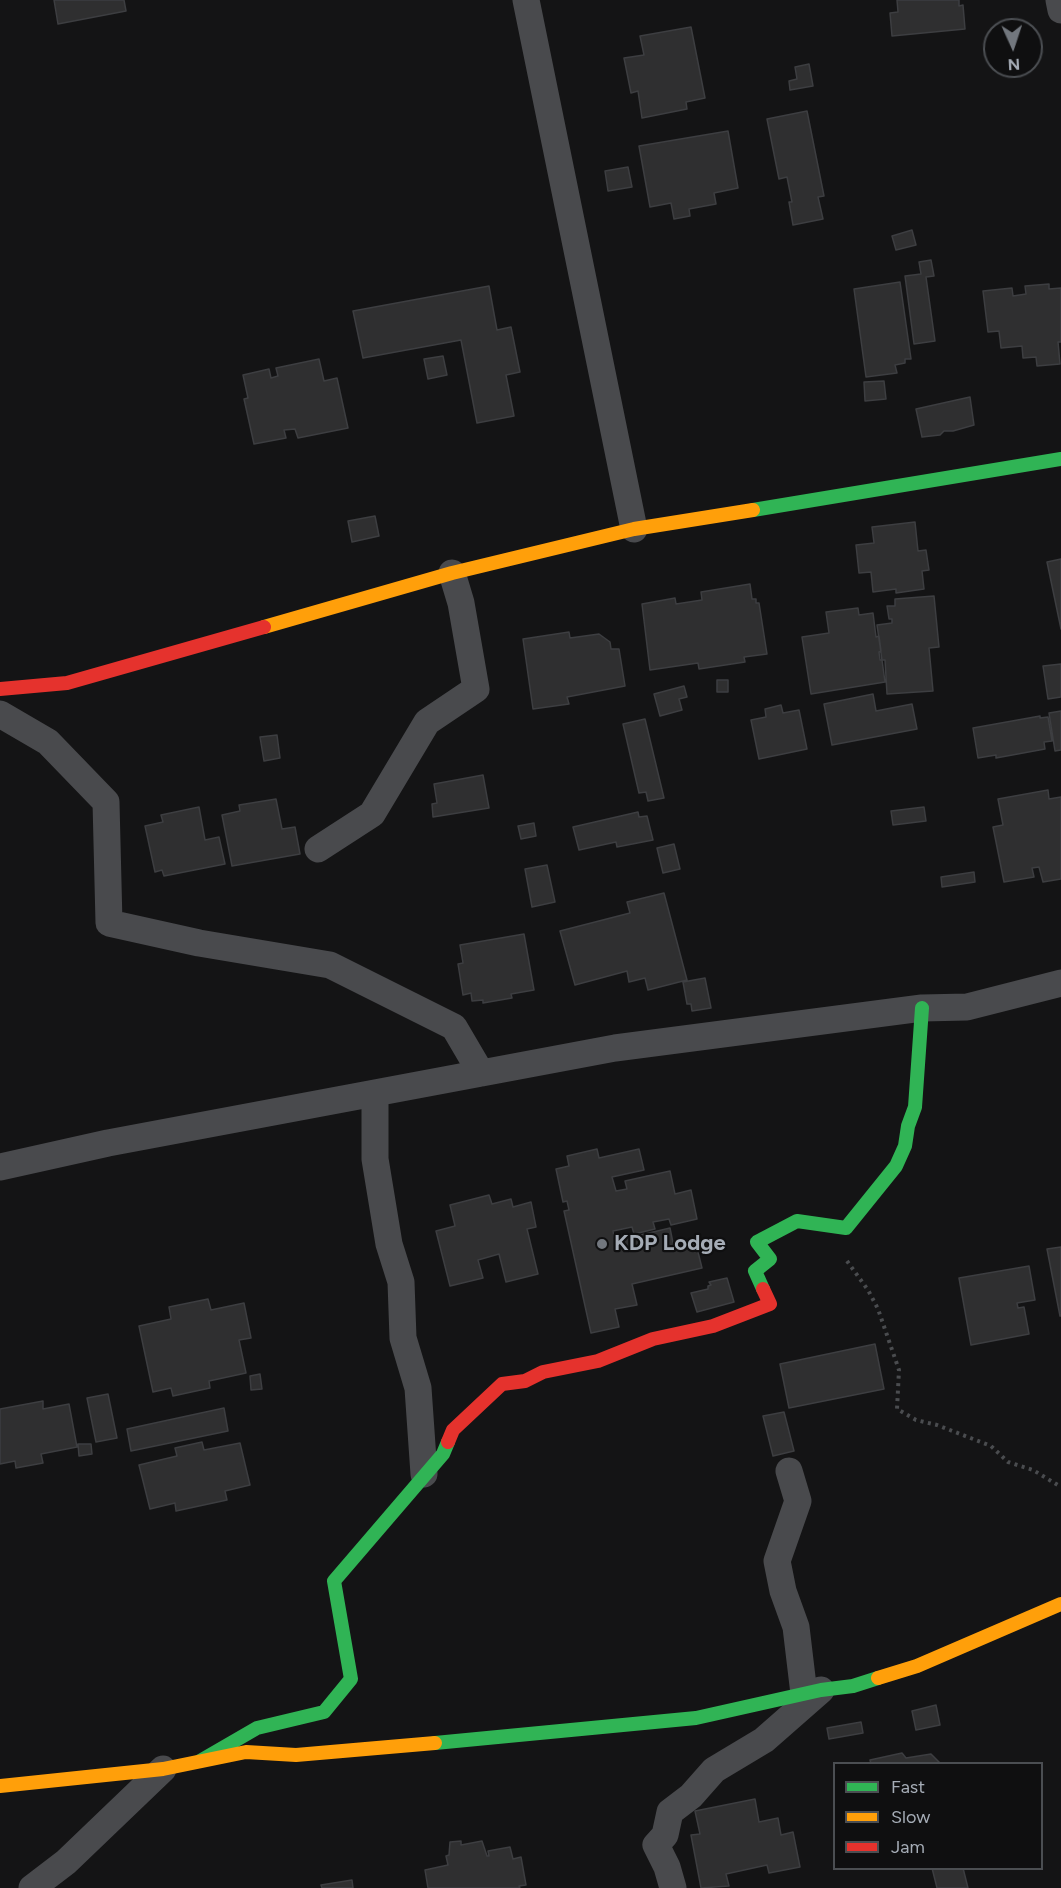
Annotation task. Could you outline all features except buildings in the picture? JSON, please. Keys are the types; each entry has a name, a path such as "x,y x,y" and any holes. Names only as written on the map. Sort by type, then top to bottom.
{"street":[{"path":"526,0 634,529"},
{"path":"1059,0 1061,10"},
{"path":"0,689 68,682 452,573 634,529 1061,459"},
{"path":"318,849 372,814 427,722 476,689 461,603 452,573"},
{"path":"0,714 48,742 106,802 109,923 199,943 330,965 454,1027 481,1073"},
{"path":"0,1167 108,1143 615,1048 922,1008 967,1007 1061,982"},
{"path":"200,1761 257,1728 324,1712 351,1679 334,1581 443,1454 453,1430 502,1383 525,1381 543,1372 598,1361 653,1339 713,1326 770,1304 755,1271 770,1259 757,1242 797,1221 846,1228 896,1166 905,1146 908,1126 915,1107 922,1008"},
{"path":"375,1094 375,1159 389,1244 401,1282 403,1338 418,1388 424,1474"},
{"path":"789,1471 798,1501 777,1561 783,1591 796,1627 812,1692"},
{"path":"0,1786 163,1769 246,1752 296,1755 343,1752 696,1718 812,1692 853,1686 917,1666 1061,1604"},
{"path":"673,1888 667,1867 656,1845 665,1835 670,1812 691,1796 714,1770 764,1740 812,1692"},
{"path":"32,1888 66,1862 163,1769"}],"path":[{"path":"846,1228 845,1258 868,1290 878,1309 899,1370 897,1409 916,1420 937,1425 991,1446 1008,1462 1033,1470 1061,1487"}],"traffic: fast":[{"path":"753,510 1061,459"},
{"path":"763,1289 755,1271 770,1259 757,1242 797,1221 846,1228 896,1166 905,1146 908,1126 915,1107 922,1008"},
{"path":"200,1761 257,1728 324,1712 351,1679 334,1581 443,1454 448,1442"},
{"path":"435,1743 696,1718 821,1690 853,1686 878,1678"}],"traffic: slow":[{"path":"264,627 452,573 634,529 753,510"},
{"path":"878,1678 917,1666 1061,1604"},
{"path":"0,1786 163,1769 246,1752 296,1755 435,1743"}],"traffic: jam":[{"path":"0,689 67,683 264,627"},
{"path":"448,1442 453,1430 502,1384 525,1381 543,1372 598,1361 653,1339 713,1326 770,1304 763,1289"}],"place":[{"name":"KDP Lodge","path":"602,1244"}]}
